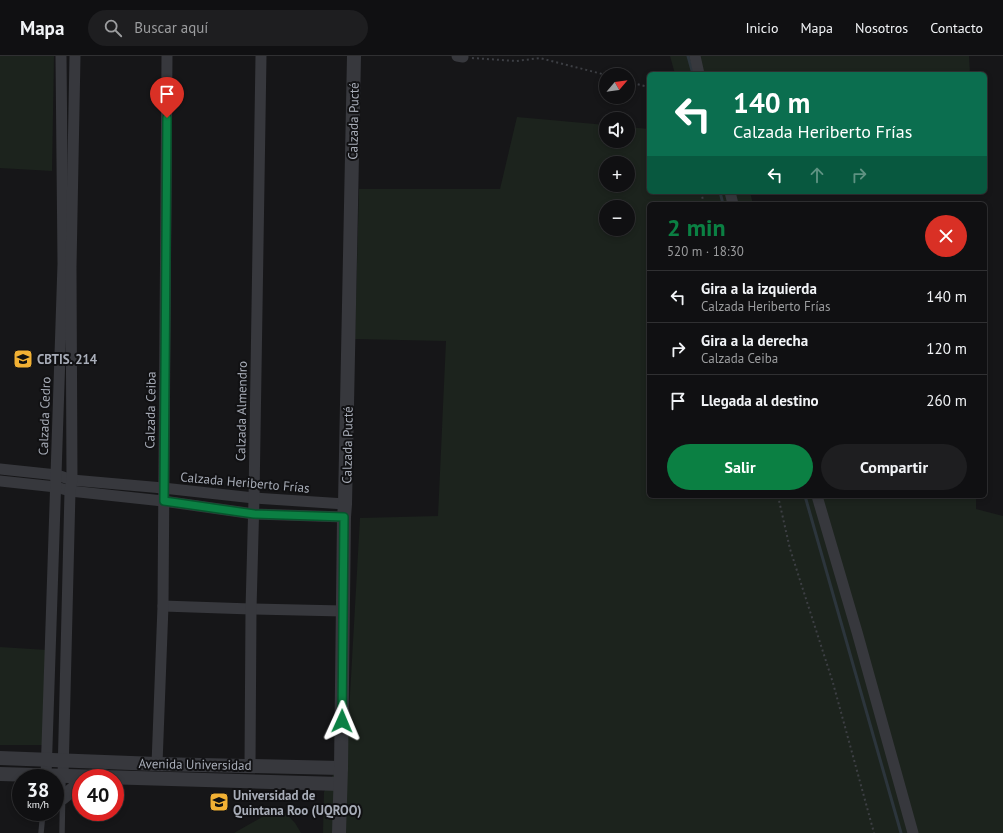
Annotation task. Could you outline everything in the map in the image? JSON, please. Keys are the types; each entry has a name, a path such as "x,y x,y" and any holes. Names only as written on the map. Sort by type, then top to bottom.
{"street":[{"name":"Calzada Cedro","path":"46,769 63,264 61,56"},
{"name":"Calzada Cedro","path":"63,769 71,486 71,267 75,56"},
{"name":"Calzada Ceiba","path":"157,764 163,606 167,56"},
{"name":"Calzada Almendro","path":"250,766 251,610 254,514 261,56"},
{"name":"Calzada Pucté","path":"339,833 354,56"},
{"path":"695,56 699,72"},
{"name":"Calzada Heriberto Frías","path":"0,469 57,475 71,486 254,514 345,511"},
{"name":"Calzada Heriberto Frías","path":"0,481 56,487 163,488 254,498 345,511"},
{"path":"818,498 913,833"},
{"path":"163,606 251,610 343,611"},
{"name":"Avenida Universidad","path":"0,758 157,764 341,768"},
{"name":"Avenida Universidad","path":"0,774 12,775"},
{"name":"Avenida Universidad","path":"124,778 340,784"},
{"path":"64,796 72,790"}],"lane":[{"path":"42,833 43,821"},
{"path":"62,821 62,833"}],"path":[{"path":"460,57 516,61 540,58 599,74"},
{"path":"635,84 647,87"},
{"path":"778,498 790,549 832,683 874,833"}],"shaded area":[{"path":"0,56 54,56 52,171 0,168"},
{"path":"670,56 969,56 970,72 674,72"},
{"path":"517,117 599,124 599,148 635,148 635,128 647,129 647,194 750,194 752,202 647,202 647,498 976,498 976,509 1003,516 1003,833 323,833 324,792 347,748 360,518 438,516 446,341 355,339 359,189 500,189"},
{"path":"0,647 47,650 44,745 0,745"},
{"path":"280,807 295,823 301,833 234,833"}],"waterway":[{"path":"688,56 692,72"},
{"path":"720,194 722,202"},
{"path":"806,498 901,833"}],"place":[{"name":"CBTIS. 214","path":"23,359"},
{"name":"Universidad de Quintana Roo (UQROO)","path":"219,802"}],"route":[{"path":"167,118 163,473 164,501 254,514 344,517 342,721"}]}
